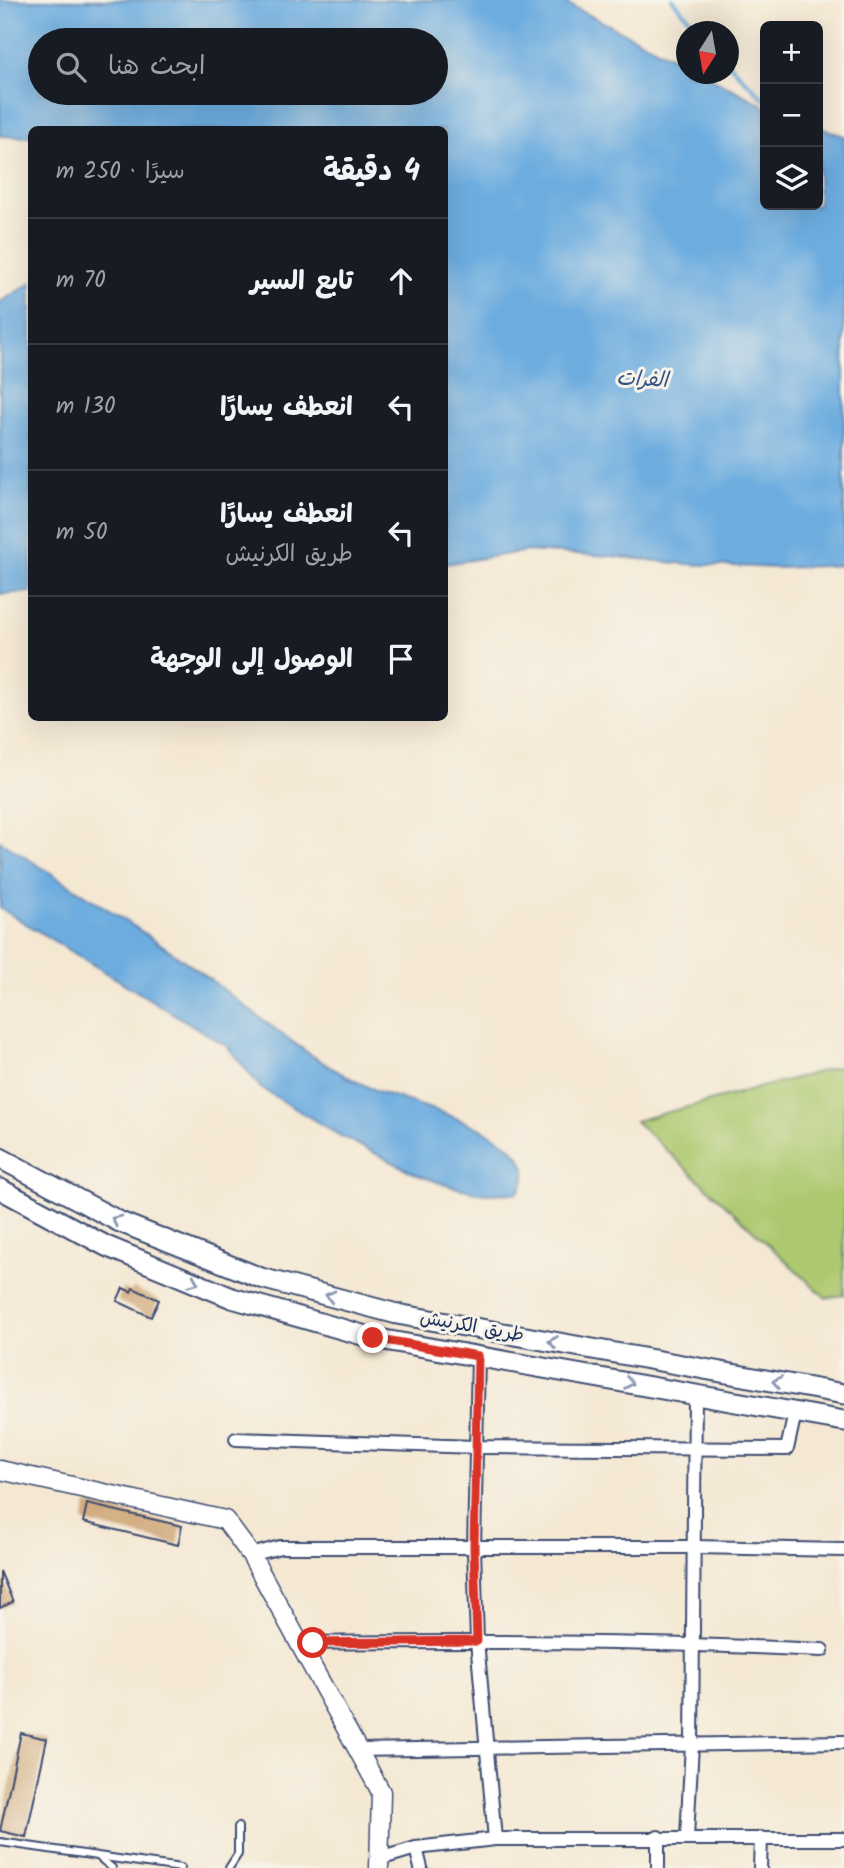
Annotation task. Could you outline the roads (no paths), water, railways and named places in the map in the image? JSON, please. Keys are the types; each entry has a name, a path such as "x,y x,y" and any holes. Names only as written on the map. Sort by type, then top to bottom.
{"main road":[{"name":"طريق الكرنيش","path":"0,1158 120,1223 261,1278 397,1314 844,1394"},
{"name":"طريق الكرنيش","path":"0,1189 106,1246 232,1298 373,1338 844,1421"}],"street":[{"path":"478,1356 474,1548 477,1641 495,1839"},
{"path":"687,1837 692,1744 695,1395"},
{"path":"236,1439 476,1447 787,1449 795,1413"},
{"path":"0,1470 225,1520 251,1555 381,1793 379,1863 416,1848 495,1839 844,1839"},
{"path":"251,1555 279,1548 694,1547 844,1550"},
{"path":"299,1643 693,1643 822,1650"},
{"path":"358,1750 844,1742"},
{"path":"658,1837 658,1868"},
{"path":"760,1868 761,1838"},
{"path":"416,1848 421,1868"}],"lane":[{"path":"229,1868 238,1853 238,1827"},
{"path":"0,1842 181,1868"},
{"path":"99,1856 112,1868"}],"water":[{"name":"الفرات","path":"0,0 560,0 676,59 676,84 723,84 760,103 760,210 823,210 823,129 844,136 844,565 778,568 686,564 527,551 448,564 448,126 28,126 28,137 0,136"},
{"path":"28,285 28,592 0,594 0,302"},
{"path":"0,841 151,938 329,1066 375,1090 446,1114 500,1140 519,1156 525,1174 517,1193 485,1194 449,1186 418,1175 339,1135 261,1088 228,1047 0,908"}],"waterway":[{"path":"673,0 691,21"},
{"path":"739,74 760,95"}]}
